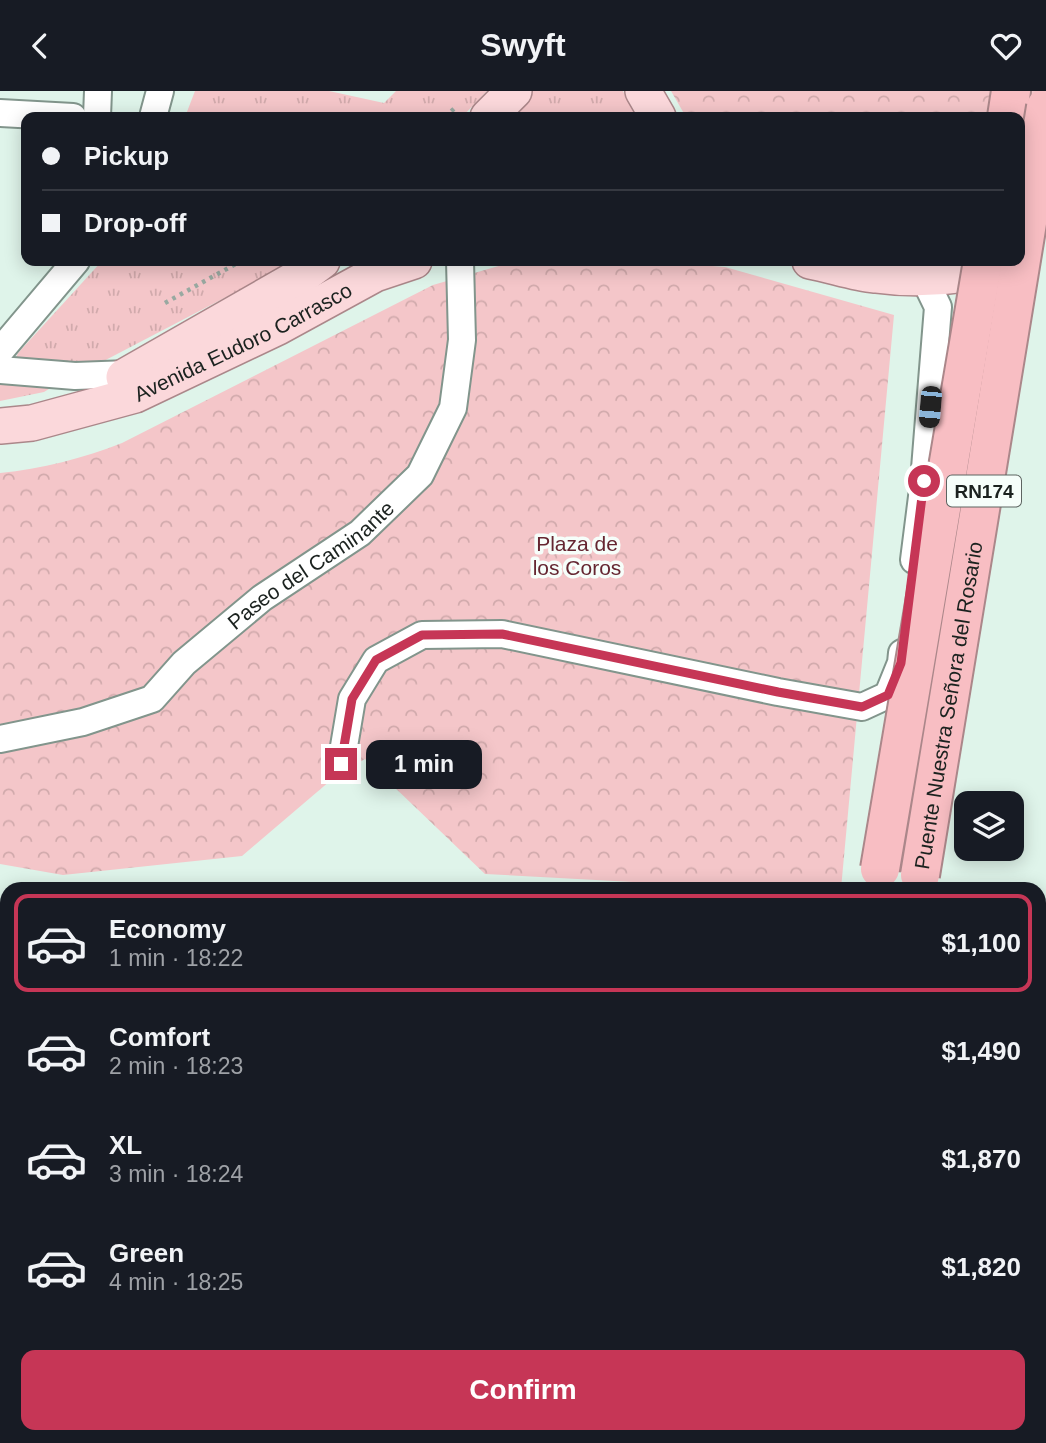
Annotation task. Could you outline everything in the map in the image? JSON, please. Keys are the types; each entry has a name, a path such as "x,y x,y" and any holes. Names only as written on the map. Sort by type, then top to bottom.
{"highway":[{"path":"1008,112 1011,91"},
{"name":"Puente Nuestra Señora del Rosario","path":"1025,235 1046,107"},
{"name":"Puente Nuestra Señora del Rosario","path":"878,882 982,266"},
{"name":"Puente Nuestra Señora del Rosario","path":"919,882 1020,266"}],"main road":[{"path":"472,112 514,91"},
{"path":"643,91 655,112"},
{"name":"Avenida Eudoro Carrasco","path":"68,414 129,374 315,266"},
{"name":"Avenida Eudoro Carrasco","path":"0,426 32,423 135,395 278,327 375,274 399,266"},
{"path":"835,266 874,275 924,278 983,271 999,266"}],"street":[{"path":"97,112 98,91"},
{"path":"154,112 160,91"},
{"path":"0,113 21,114"},
{"path":"0,351 72,266"},
{"name":"Paseo del Caminante","path":"0,739 83,722 152,699 194,655 262,598 360,533 420,475 453,408 462,340 460,266"},
{"path":"341,764 352,699 376,660 422,635 502,634 862,707 888,695 901,663 924,481 938,307 924,278"},
{"path":"0,370 75,376 129,374"}],"path":[{"path":"165,303 232,266"}],"green space":[{"path":"195,91 329,91 384,103 396,91 487,91 467,112 187,112"},
{"path":"531,91 623,91 634,112 514,112"},
{"path":"671,91 1046,91 1025,201 1025,112 683,112"},
{"path":"97,266 285,266 98,364 12,366 18,353"},
{"name":"Plaza de los Coros","path":"499,266 712,266 725,267 894,315 842,882 633,882 485,874 365,759 337,775 242,856 63,875 0,864 0,473 62,462 122,443 433,285"},
{"path":"0,379 57,384 44,392 0,401"}],"route":[{"path":"341,764 352,699 376,660 422,635 502,634 862,707 888,695 901,663 924,481"}]}
